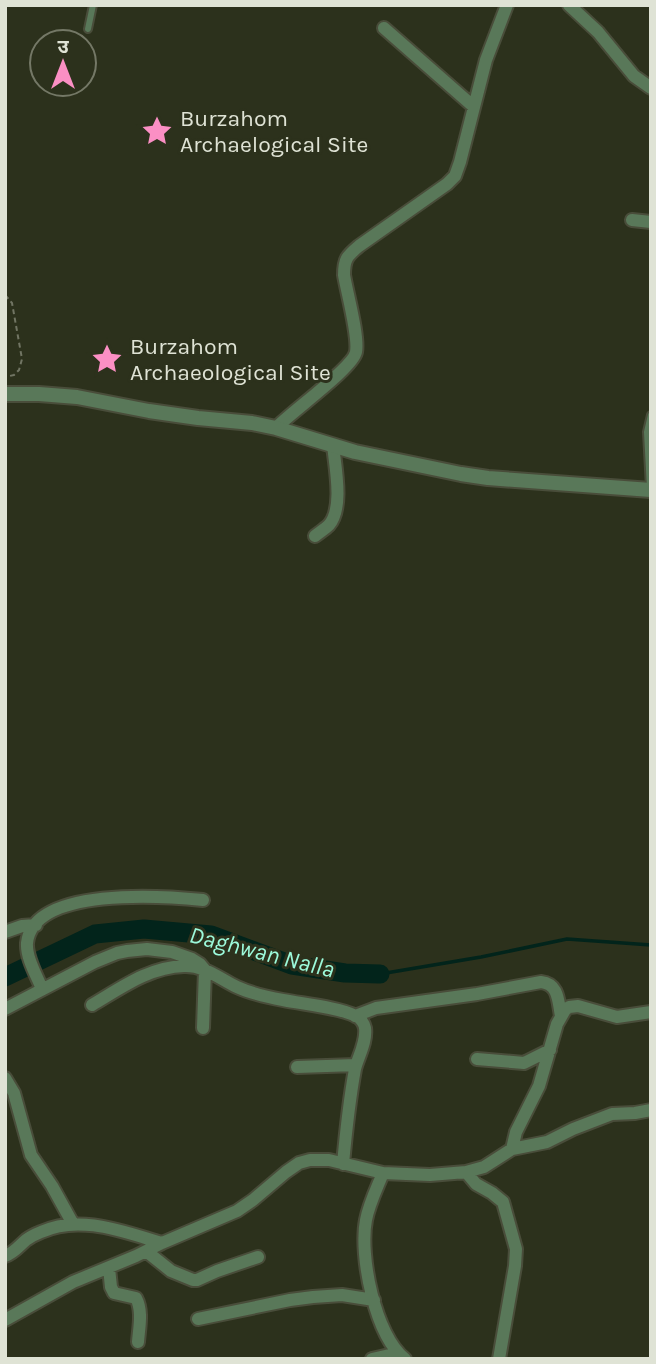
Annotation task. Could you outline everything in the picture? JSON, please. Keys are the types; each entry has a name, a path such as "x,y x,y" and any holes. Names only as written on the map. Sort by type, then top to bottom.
{"street":[{"path":"276,428 354,358 355,338 344,275 347,256 455,176 486,60 508,5"},
{"path":"569,5 598,32 634,76 651,88"},
{"path":"384,28 474,107"},
{"path":"632,220 651,222"},
{"path":"5,394 77,397 149,411 252,423 367,455 488,478 650,490"},
{"path":"315,536 331,523 336,512 338,497 333,445"},
{"path":"43,989 28,954 30,933 42,918 72,904 98,899 163,896 203,900"},
{"path":"5,932 12,928 36,925"},
{"path":"5,1009 103,958 140,949 160,950 186,956 205,970 202,1028"},
{"path":"92,1005 155,970 185,966 205,970 260,996 355,1016 365,1028 347,1112 343,1164"},
{"path":"355,1016 376,1008 541,982 556,989 561,1016"},
{"path":"512,1149 516,1132 539,1086 565,1010 573,1006 617,1017 651,1012"},
{"path":"477,1059 524,1063 550,1050"},
{"path":"297,1067 356,1065"},
{"path":"5,1078 14,1093 31,1155 73,1224"},
{"path":"5,1320 73,1282 237,1212 286,1172 310,1160 383,1173 430,1175 466,1172 484,1167 512,1149 547,1142 612,1114 651,1110"},
{"path":"466,1172 476,1184 503,1202 516,1249 499,1359"},
{"path":"372,1359 402,1356 383,1328 365,1257 366,1217 383,1173"},
{"path":"5,1256 41,1231 73,1224 116,1229 162,1243"},
{"path":"146,1251 171,1271 193,1280 258,1257"},
{"path":"109,1268 114,1293 136,1298 138,1301 138,1342"},
{"path":"198,1319 313,1297 342,1294 374,1300"}],"lane":[{"path":"88,28 93,5"},
{"path":"650,490 647,432 651,415"}],"path":[{"path":"5,295 12,303 22,359 19,370 5,377"}],"waterway":[{"name":"Daghwan Nalla","path":"5,977 95,934 144,929 211,935 292,965 345,973 380,974"},
{"name":"Daghwan Nalla","path":"380,974 567,939 651,945"}],"place":[{"name":"Burzahom Archaelogical Site","path":"157,131"},
{"name":"Burzahom Archaeological Site","path":"107,359"}]}
